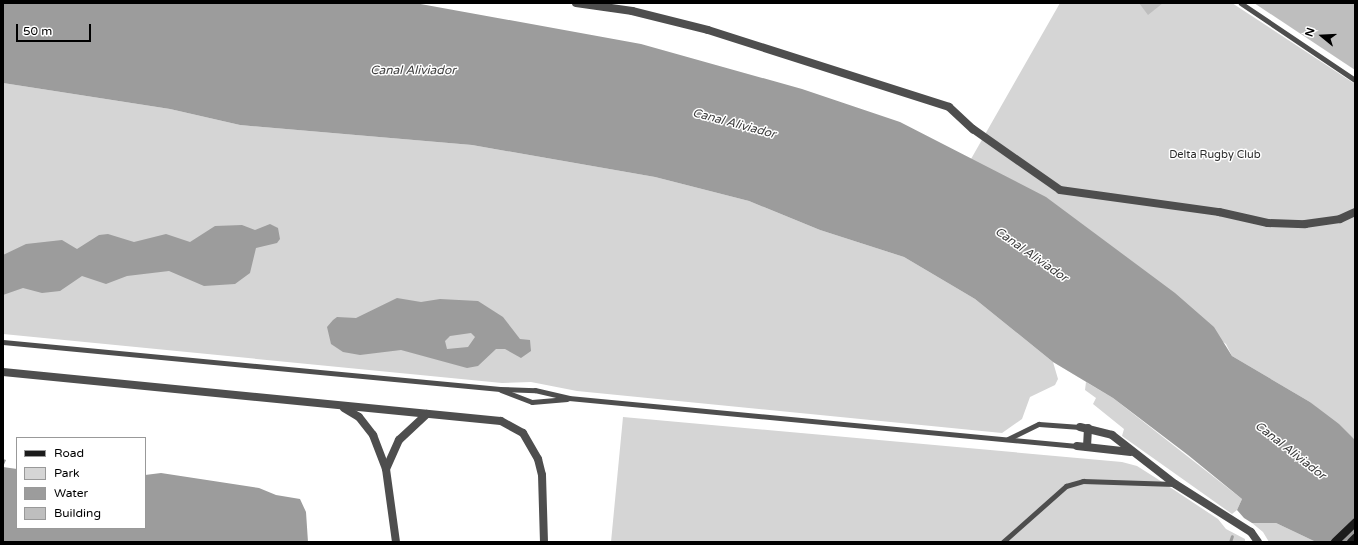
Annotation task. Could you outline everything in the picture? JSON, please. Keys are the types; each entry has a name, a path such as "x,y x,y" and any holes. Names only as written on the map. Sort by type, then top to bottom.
{"main road":[{"path":"1336,542 1355,523"},
{"path":"1351,542 1355,538"}],"street":[{"path":"576,3 632,11 708,30 948,107 973,129 1060,190 1219,212 1268,223 1305,224 1340,219 1355,212"},
{"path":"3,372 501,421 522,433 538,459 542,475 544,542"},
{"path":"340,406 365,424 379,447 386,469 396,542"},
{"path":"386,469 399,440 427,414"},
{"path":"1087,447 1084,427 1112,435 1175,484 1251,532 1258,542"},
{"path":"1077,446 1132,452"}],"lane":[{"path":"1241,3 1355,80"},
{"path":"3,342 500,389 536,390 569,398 1077,446"},
{"path":"500,389 532,402 569,398"},
{"path":"1008,439 1038,424 1084,427"},
{"path":"1003,542 1066,486 1083,481 1175,484"}],"green space":[{"name":"Delta Rugby Club","path":"1060,3 1232,3 1355,84 1355,440 1310,402 1232,356 1226,344 971,159"},
{"path":"3,83 170,109 240,125 472,145 655,177 749,201 820,230 904,257 975,299 1053,362 1058,379 1055,385 1030,397 1022,419 1002,433 577,391 531,382 502,383 3,334"},
{"path":"1086,382 1113,398 1242,499 1237,510 1232,514 1122,436 1124,429 1093,404 1096,398 1085,390"},
{"path":"623,417 1122,462 1137,466 1156,478 1218,519 1226,529 1245,539 1245,542 611,542"},
{"path":"1252,523 1276,523 1316,542 1269,542 1263,532"}],"water":[{"name":"Canal Aliviador","path":"3,3 415,3 641,44 802,89 900,122 1046,197 1175,293 1214,327 1232,356 1310,402 1339,424 1355,440 1355,542 1316,542 1276,523 1252,523 1244,518 1237,510 1242,499 1188,455 1113,398 1053,362 975,299 904,257 820,230 749,201 655,177 472,145 240,125 170,109 3,83"},
{"path":"270,224 278,228 280,239 277,243 256,248 250,273 235,284 204,286 169,271 127,276 106,284 82,276 60,291 42,293 23,288 3,295 3,255 26,244 62,240 77,249 99,235 108,234 134,242 166,234 190,242 215,226 242,225 255,230"},
{"path":"397,298 421,302 440,299 478,301 503,317 520,339 530,340 531,351 521,358 505,349 496,349 478,366 467,368 401,350 360,355 343,352 331,344 327,327 337,317 356,318","holes":["471,333 475,337 468,347 447,349 445,341 450,336"]},
{"path":"3,459 6,460 3,467"},
{"path":"3,467 16,469 16,529 146,529 146,475 161,473 259,488 276,495 300,499 306,512 308,542 3,542"}],"building":[{"path":"1139,3 1163,3 1148,15"},
{"path":"1254,3 1355,3 1355,70"}],"waterway":[{"path":"1230,542 1232,536"}]}
